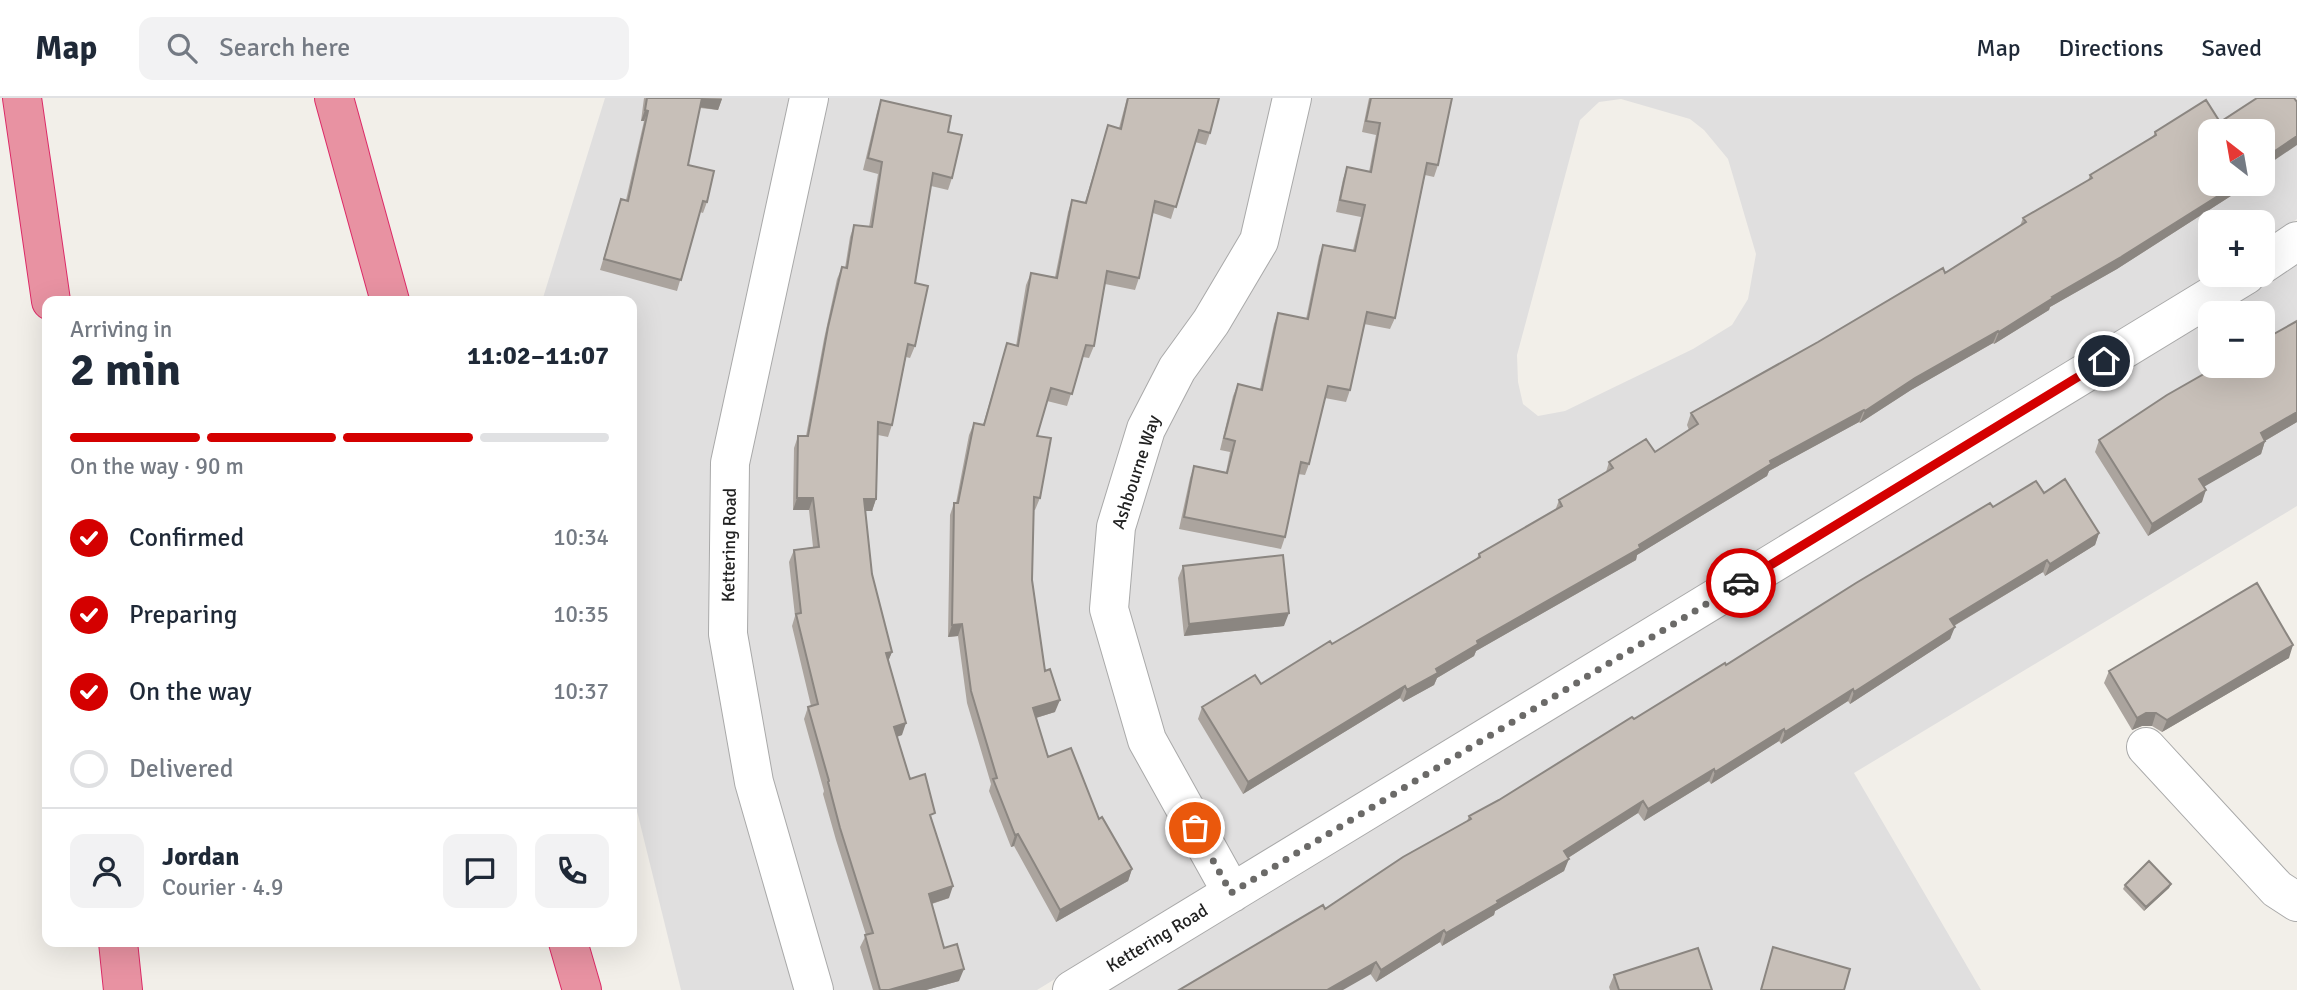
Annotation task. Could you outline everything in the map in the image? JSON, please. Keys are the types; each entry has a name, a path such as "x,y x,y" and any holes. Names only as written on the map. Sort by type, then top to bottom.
{"highway":[{"path":"22,98 50,296"},
{"path":"43,98 57,296"},
{"path":"334,98 389,296"},
{"path":"119,947 123,990"},
{"path":"569,947 582,990"}],"street":[{"name":"Kettering Road","path":"809,98 730,463 728,634 754,782 814,990"},
{"name":"Ashbourne Way","path":"1231,893 1147,740 1110,609 1116,527 1146,429 1177,369 1211,322 1259,241 1292,98"},
{"path":"2275,256 2297,241"},
{"name":"Kettering Road","path":"1072,990 2226,287"},
{"path":"2146,747 2277,888 2297,902"}],"shaded area":[{"path":"605,98 792,98 714,458 797,990 681,990 637,811 637,296 544,296"},
{"path":"826,98 1275,98 1244,233 1099,524 1209,885 1037,990 830,990 770,780 745,634 746,467"},
{"path":"1310,98 2282,98 2297,121 2297,219 2275,235 2275,210 2198,210 2198,282 1236,868 1162,735 1126,609 1132,533 1162,437","holes":["1621,99 1690,119 1704,130 1728,159 1756,254 1748,299 1732,325 1693,349 1565,411 1538,416 1523,404 1518,382 1517,355 1580,120 1599,102"]},
{"path":"2297,263 2297,506 1854,773 1981,990 1107,990 2198,325 2198,378 2275,378 2275,301 2236,301 2259,287 2275,287 2275,277"}],"building":[{"path":"647,98 702,98 688,165 714,171 707,202 703,201 681,280 604,259 621,199 628,201 648,111 645,110"},
{"path":"1128,98 1219,98 1210,133 1199,130 1176,207 1155,201 1139,278 1107,271 1094,346 1086,345 1072,394 1051,388 1037,436 1051,438 1040,498 1034,497 1032,580 1045,671 1050,669 1060,700 1033,708 1048,757 1071,748 1099,819 1102,817 1132,869 1060,910 1018,834 1015,835 993,779 997,778 971,691 962,624 952,625 954,503 958,503 974,423 984,425 1007,343 1018,346 1031,273 1057,278 1072,200 1086,203 1108,125 1121,129"},
{"path":"1371,98 1452,98 1438,165 1427,163 1395,318 1367,312 1350,390 1328,386 1309,464 1301,462 1285,537 1184,517 1194,466 1227,473 1235,441 1224,438 1238,384 1262,390 1278,313 1308,319 1323,245 1355,251 1365,205 1340,200 1347,167 1371,172 1380,123 1366,121"},
{"path":"2257,98 2294,98 2297,102 2297,136 2275,151 2275,119 2225,119"},
{"path":"881,100 951,116 948,132 962,135 952,178 933,173 915,283 928,286 915,346 908,344 892,425 878,422 876,499 864,499 872,574 892,652 886,653 906,723 894,727 910,779 925,774 935,813 930,815 953,886 929,894 944,948 957,944 964,969 889,990 880,990 865,935 873,933 840,828 808,707 818,704 796,614 801,613 794,550 819,547 813,498 797,498 798,436 808,436 828,327 842,267 847,268 854,225 872,227 882,162 868,158"},
{"path":"2206,100 2218,119 2198,119 2198,196 2218,196 1999,332 1915,378 1865,411 1770,461 1771,464 1639,545 1640,548 1477,641 1478,644 1436,669 1438,673 1407,690 1405,686 1248,782 1202,707 1255,675 1261,684 1330,641 1332,644 1480,557 1479,554 1562,506 1559,500 1613,468 1609,462 1646,439 1655,452 1698,424 1691,413 1943,268 1945,273 2026,222 2023,218 2092,178 2090,175 2156,135 2155,132"},
{"path":"2297,321 2297,412 2261,433 2265,441 2199,479 2206,490 2152,524 2099,440 2198,377 2275,378 2275,333"},
{"path":"2065,479 2099,533 2050,564 2047,560 1950,619 1955,627 1854,692 1853,689 1785,732 1784,729 1648,809 1643,801 1564,851 1569,859 1446,933 1444,930 1381,970 1376,962 1327,990 1179,990 1323,905 1325,909 1403,857 1471,819 1469,816 1632,717 1634,719 1725,663 1726,665 1990,503 1993,507 2036,481 2044,493"},
{"path":"1283,555 1289,613 1189,624 1183,566"},
{"path":"2257,583 2293,645 2167,720 2156,713 2146,713 2137,718 2109,671"},
{"path":"2149,861 2171,884 2146,907 2125,885"},
{"path":"1773,947 1850,969 1844,990 1761,990"},
{"path":"1698,948 1712,990 1619,990 1614,975"}],"way so far":[{"path":"1195,828 1231,893 1741,583"}],"route":[{"path":"1741,583 2104,361"}]}
